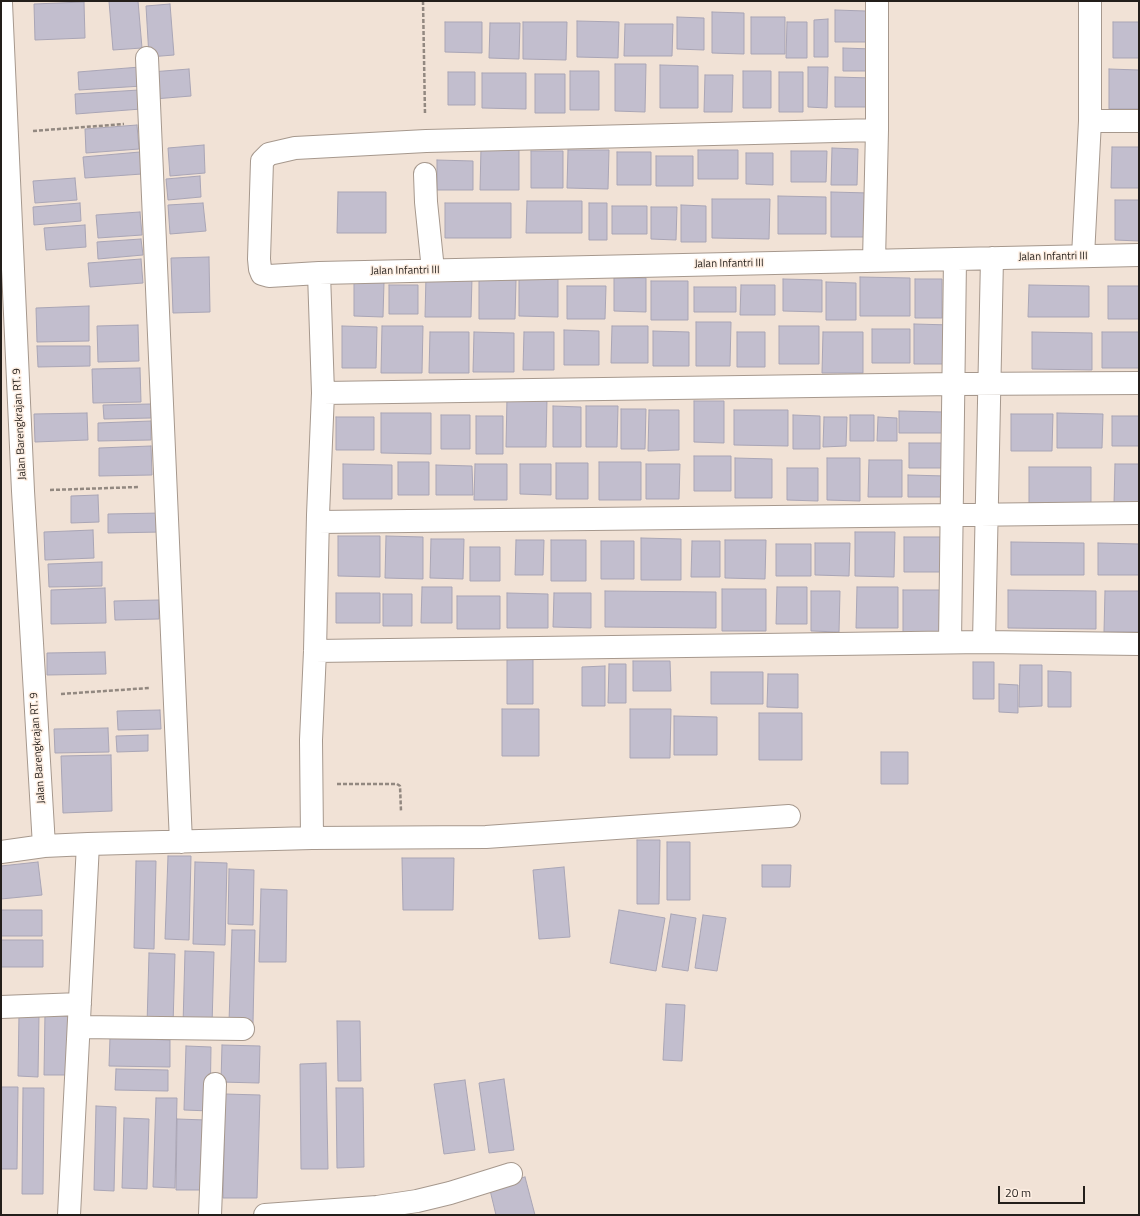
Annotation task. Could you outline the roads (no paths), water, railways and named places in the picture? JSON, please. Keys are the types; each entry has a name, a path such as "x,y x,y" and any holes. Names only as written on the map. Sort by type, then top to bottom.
{"street":[{"path":"874,261 877,130 876,1"},
{"path":"1083,256 1090,121 1090,1"},
{"name":"Jalan Barengkrajan RT. 9","path":"1,3 23,491 44,846"},
{"path":"147,58 180,842"},
{"path":"1090,121 1139,121"},
{"name":"Jalan Infantri III","path":"877,130 426,141 295,148 269,154 262,161 260,269 262,274 269,276 433,270 1139,255"},
{"path":"425,174 426,202 433,270"},
{"path":"984,642 992,258"},
{"path":"950,642 955,259"},
{"path":"312,838 311,740 323,393 319,273"},
{"path":"323,393 954,384 1139,383"},
{"path":"318,522 1139,513"},
{"path":"315,651 950,642 1139,644"},
{"path":"1,852 44,846 88,844 312,838 486,837 789,816"},
{"path":"70,1215 88,844"},
{"path":"1,1007 80,1004"},
{"path":"79,1027 243,1029"},
{"path":"210,1215 215,1084"},
{"path":"265,1215 377,1207 417,1201 450,1193 511,1174"}]}
